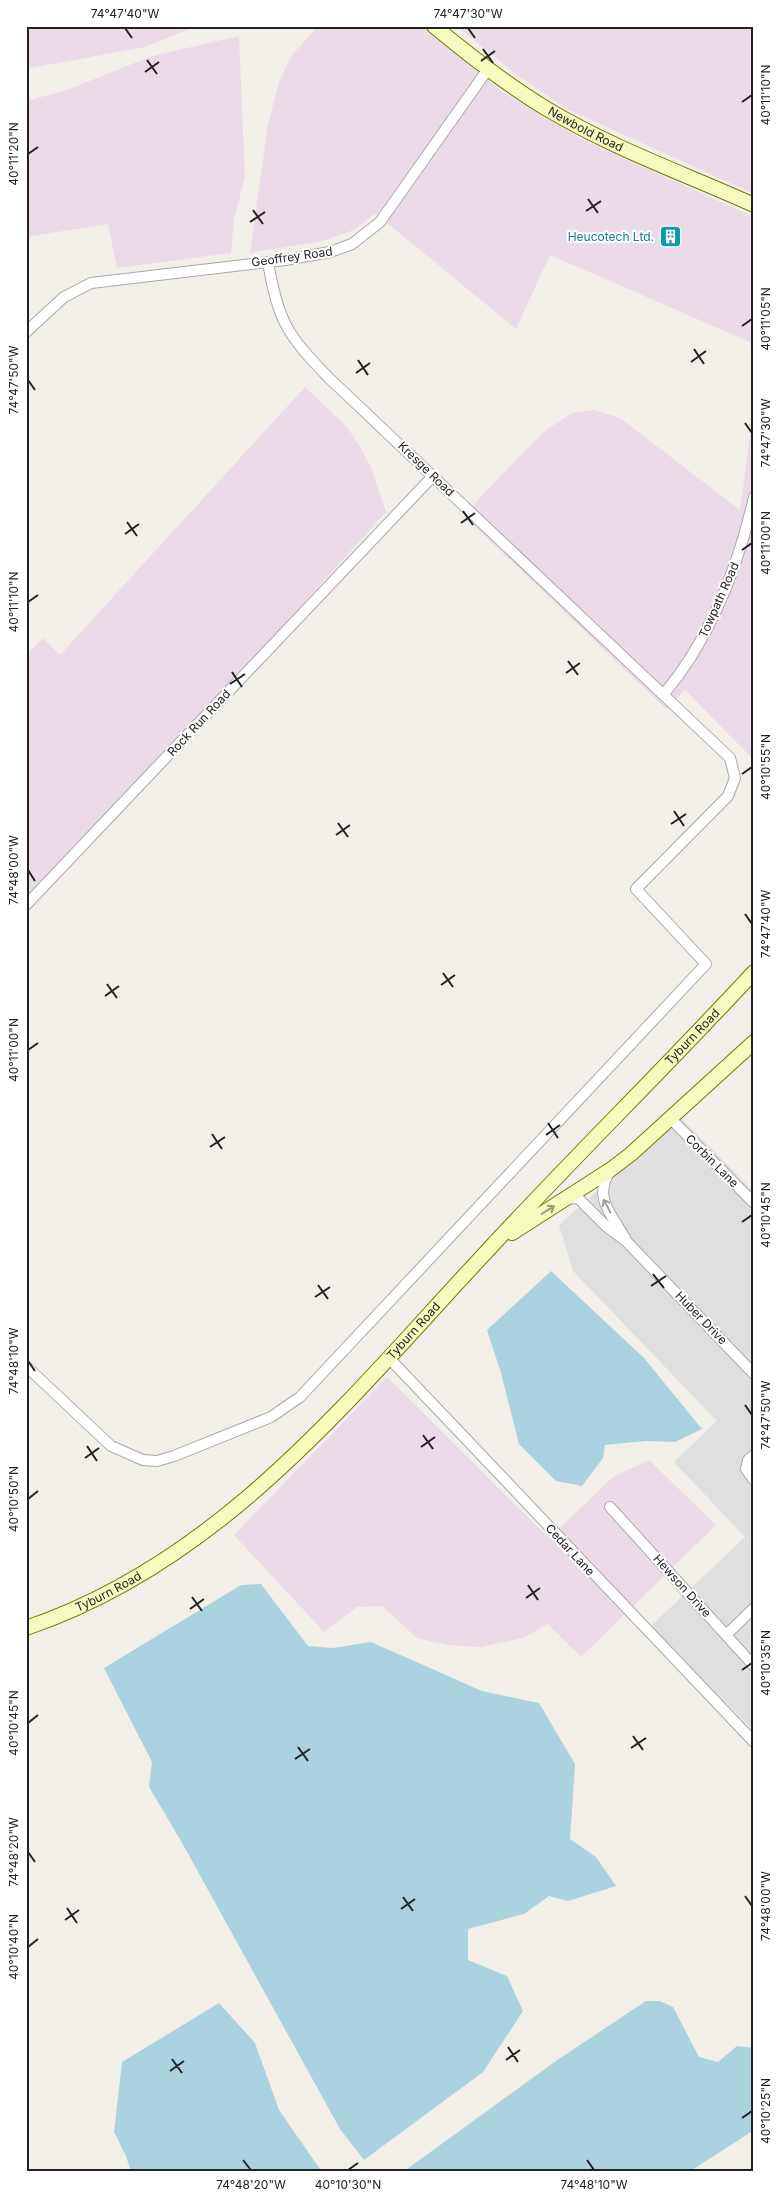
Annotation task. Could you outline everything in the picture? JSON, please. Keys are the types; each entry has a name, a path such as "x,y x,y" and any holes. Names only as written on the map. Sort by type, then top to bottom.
{"main road":[{"name":"Newbold Road","path":"434,26 488,70 570,122 663,166 754,205"},
{"name":"Tyburn Road","path":"26,1628 93,1602 131,1582 180,1552 262,1487 316,1434 492,1245 660,1073 754,972"},
{"path":"492,1245 610,1170 671,1119 754,1042"}],"street":[{"name":"Geoffrey Road","path":"26,332 64,297 91,283 268,262 341,249 372,231 488,70"},
{"name":"Kresge Road","path":"26,1366 103,1440 120,1452 143,1460 166,1458 206,1444 278,1414 300,1397 706,964 636,889 725,800 735,778 730,758 329,378 291,337 278,311 268,262"},
{"name":"Rock Run Road","path":"26,905 432,476"},
{"name":"Towpath Road","path":"664,694 693,655 720,603 740,550 754,497"},
{"name":"Corbin Lane","path":"671,1119 754,1203"},
{"name":"Huber Drive","path":"610,1170 603,1184 602,1196 626,1241"},
{"name":"Huber Drive","path":"566,1199 578,1198 607,1227 626,1241 754,1374"},
{"name":"Cedar Lane","path":"388,1357 754,1742"},
{"path":"754,1455 746,1465 748,1474 754,1480"},
{"name":"Hewson Drive","path":"610,1507 754,1666"},
{"path":"726,1635 754,1608"}],"shaded area":[{"path":"26,26 197,26 144,47 26,69"},
{"path":"318,26 422,26 501,91 581,139 754,217 754,400 750,342 550,255 516,329 375,213 354,230 323,241 250,253 268,124 279,82 292,55"},
{"path":"457,26 754,26 754,194 567,109 517,75"},
{"path":"239,36 245,177 234,219 231,253 117,268 108,224 26,237 26,101 67,90 152,56"},
{"path":"305,387 346,426 359,445 371,467 386,512 26,910 26,655 43,638 60,655"},
{"path":"754,406 754,760 685,690 666,709 465,517 481,496 546,430 572,413 594,410 620,418 740,510"},
{"path":"680,1117 754,1192 754,1731 650,1627 745,1537 674,1462 717,1421 573,1271 559,1225"},
{"path":"387,1377 549,1538 613,1477 649,1460 716,1525 581,1657 548,1624 523,1638 481,1647 447,1645 417,1638 382,1606 357,1607 324,1632 234,1535"}],"water":[{"path":"551,1271 644,1358 702,1429 675,1442 646,1441 605,1445 603,1458 582,1486 556,1481 519,1444 501,1373 487,1330"},
{"path":"261,1584 308,1646 333,1648 371,1642 482,1691 539,1703 575,1764 570,1839 596,1857 616,1886 568,1901 549,1896 524,1914 468,1929 468,1960 507,1976 523,2011 483,2072 364,2160 340,2129 181,1841 149,1787 152,1762 104,1668 241,1585"},
{"path":"646,2001 660,2001 673,2007 699,2057 718,2062 737,2046 754,2048 754,2130 689,2172 403,2172 556,2061"},
{"path":"219,2003 255,2043 279,2110 322,2172 131,2172 126,2156 114,2132 122,2062"}],"place":[{"name":"Heucotech Ltd.","path":"670,237"}]}
